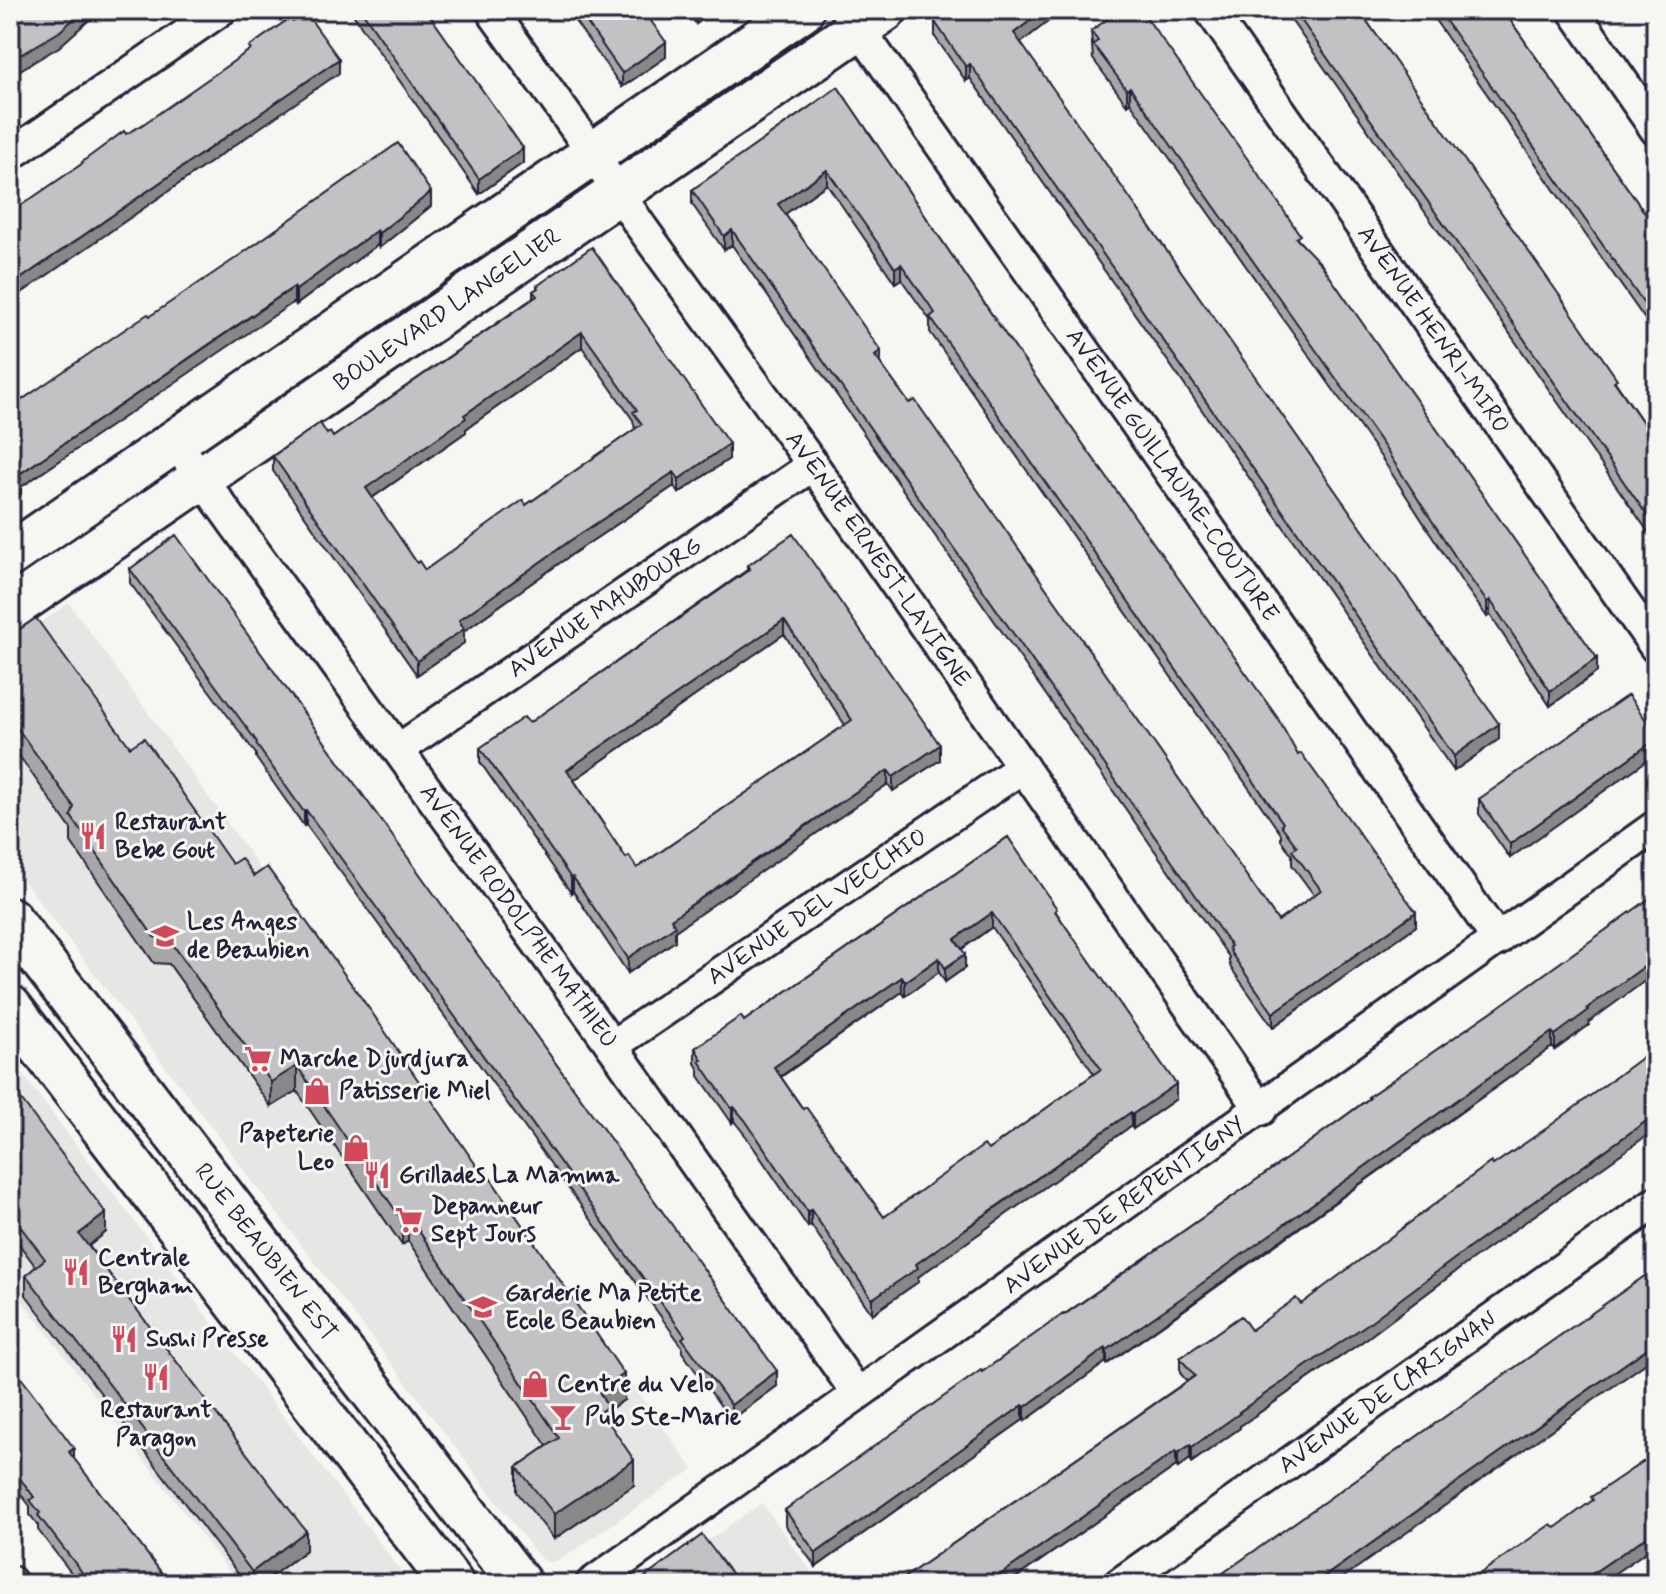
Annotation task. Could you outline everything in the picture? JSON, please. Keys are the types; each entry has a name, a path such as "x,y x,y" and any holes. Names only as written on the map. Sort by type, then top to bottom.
{"main road":[{"name":"BOULEVARD LANGELIER","path":"10,555 802,10"},
{"name":"BOULEVARD LANGELIER","path":"10,609 618,193 863,16"},
{"name":"RUE BEAUBIEN EST","path":"10,919 520,1584"},
{"path":"10,1007 452,1584"},
{"path":"162,1206 204,1173"},
{"path":"364,1468 406,1435"}],"street":[{"path":"10,155 221,10"},
{"name":"AVENUE ERNEST-LAVIGNE","path":"491,10 813,465 1261,1110"},
{"name":"AVENUE HENRI-MIRO","path":"1210,10 1656,648"},
{"path":"1573,10 1656,130"},
{"name":"AVENUE GUILLAUME-COUTURE","path":"863,16 1498,940"},
{"name":"AVENUE RODOLPHE MATHIEU","path":"176,443 612,1046 857,1393"},
{"name":"AVENUE MAUBOURG","path":"399,749 813,465"},
{"name":"AVENUE DEL VECCHIO","path":"612,1046 1023,767"},
{"name":"AVENUE DE REPENTIGNY","path":"591,1584 1656,826"},
{"name":"AVENUE DE CARIGNAN","path":"1119,1584 1656,1202"}],"shaded area":[{"path":"69,603 693,1469 563,1558 549,1563 539,1557 10,863 10,644"},
{"path":"10,1058 411,1584 239,1584 10,1285"},
{"path":"762,1503 820,1584 645,1584"}],"building":[{"path":"10,10 84,10 59,32 10,61"},
{"path":"361,10 426,10 523,148 479,179"},
{"path":"578,10 643,10 666,42 622,73"},
{"path":"952,10 1044,10 1014,33 1499,724 1454,756 970,64 966,67 935,22"},
{"path":"1120,10 1141,10 1274,196 1300,235 1296,238 1321,264 1597,658 1550,691 1490,600 1487,602 1462,567 1383,445 1130,87 1127,90 1093,44 1098,41 1091,31"},
{"path":"1294,10 1359,10 1560,296 1656,441 1656,528"},
{"path":"1438,10 1503,10 1656,229 1656,321"},
{"path":"306,13 339,59 10,286 10,213 124,131 126,134 142,125 290,18 293,22"},
{"path":"838,87 1005,334 1277,717 1298,755 1301,753 1416,912 1273,1013 1231,953 1231,946 732,230 724,236 692,190","holes":["827,170 895,268 901,264 935,313 930,317 1283,823 1281,825 1297,847 1292,850 1321,890 1278,921 915,400 909,403 875,356 881,351 778,204"]},
{"path":"398,143 431,192 379,233 377,230 296,290 294,287 277,298 18,475 21,479 10,488 10,408 233,260"},
{"path":"592,247 729,444 679,479 674,472 571,540 459,620 464,629 417,661 273,456 320,423 333,437 537,296 533,291","holes":["582,332 637,410 633,412 642,424 526,505 523,500 425,570 419,561 417,563 366,488"]},
{"path":"793,534 940,745 893,777 888,770 783,841 671,919 675,926 628,958 480,748 524,717 529,723 750,569 747,566","holes":["784,620 852,720 637,868 629,856 626,858 567,770"]},
{"path":"176,535 777,1371 731,1405 682,1338 685,1336 130,569"},
{"path":"36,618 130,747 144,738 232,864 241,858 254,876 267,867 373,1014 478,1168 482,1166 624,1374 599,1391 607,1407 601,1411 634,1460 554,1514 517,1467 559,1438 408,1215 402,1220 297,1066 271,1082 169,939 154,937 71,816 74,807 10,718 10,636"},
{"path":"1628,695 1656,734 1656,739 1510,844 1479,799"},
{"path":"1008,837 1057,909 1055,911 1176,1084 983,1216 916,1264 918,1268 872,1299 811,1210 808,1212 745,1120 734,1107 732,1109 699,1061 702,1060 695,1048 741,1016 744,1021","holes":["992,913 1101,1069 988,1150 984,1145 884,1217 774,1067 902,977 905,982 939,958 945,968 965,954 955,939"]},
{"path":"1656,894 1656,958 1555,1035 1552,1032 1190,1292 1025,1407 1023,1405 816,1553 785,1510 1289,1157 1368,1097"},
{"path":"1656,1047 1656,1114 1366,1325 1192,1447 1190,1445 1178,1453 1176,1451 987,1584 895,1584 1195,1376 1180,1358 1241,1316 1251,1330 1296,1298 1301,1304 1491,1162 1493,1165 1547,1128"},
{"path":"10,1085 106,1213 79,1234 306,1531 252,1572 26,1275 45,1259 10,1213"},
{"path":"1656,1268 1656,1342 1321,1579 1324,1583 1213,1584 1218,1581 1216,1578"},
{"path":"10,1363 74,1448 69,1452 170,1584 91,1584 38,1515 40,1513 30,1500 34,1497 10,1465"},
{"path":"1656,1453 1656,1530 1577,1584 1465,1584 1551,1524 1555,1528 1593,1500 1591,1497"},
{"path":"702,1535 739,1584 636,1584"}],"place":[{"name":"Restaurant Bebe Gout","path":"93,836"},
{"name":"Les Anges de Beaubien","path":"165,936"},
{"name":"Marche Djurdjura","path":"258,1059"},
{"name":"Patisserie Miel","path":"317,1091"},
{"name":"Papeterie Leo","path":"356,1148"},
{"name":"Grillades La Mamma","path":"377,1175"},
{"name":"Depanneur Sept Jours","path":"409,1220"},
{"name":"Centrale Bergham","path":"76,1272"},
{"name":"Garderie Ma Petite Ecole Beaubien","path":"483,1307"},
{"name":"Sushi Presse","path":"124,1339"},
{"name":"Restaurant Paragon","path":"156,1377"},
{"name":"Centre du Velo","path":"535,1384"},
{"name":"Pub Ste-Marie","path":"563,1417"}]}
